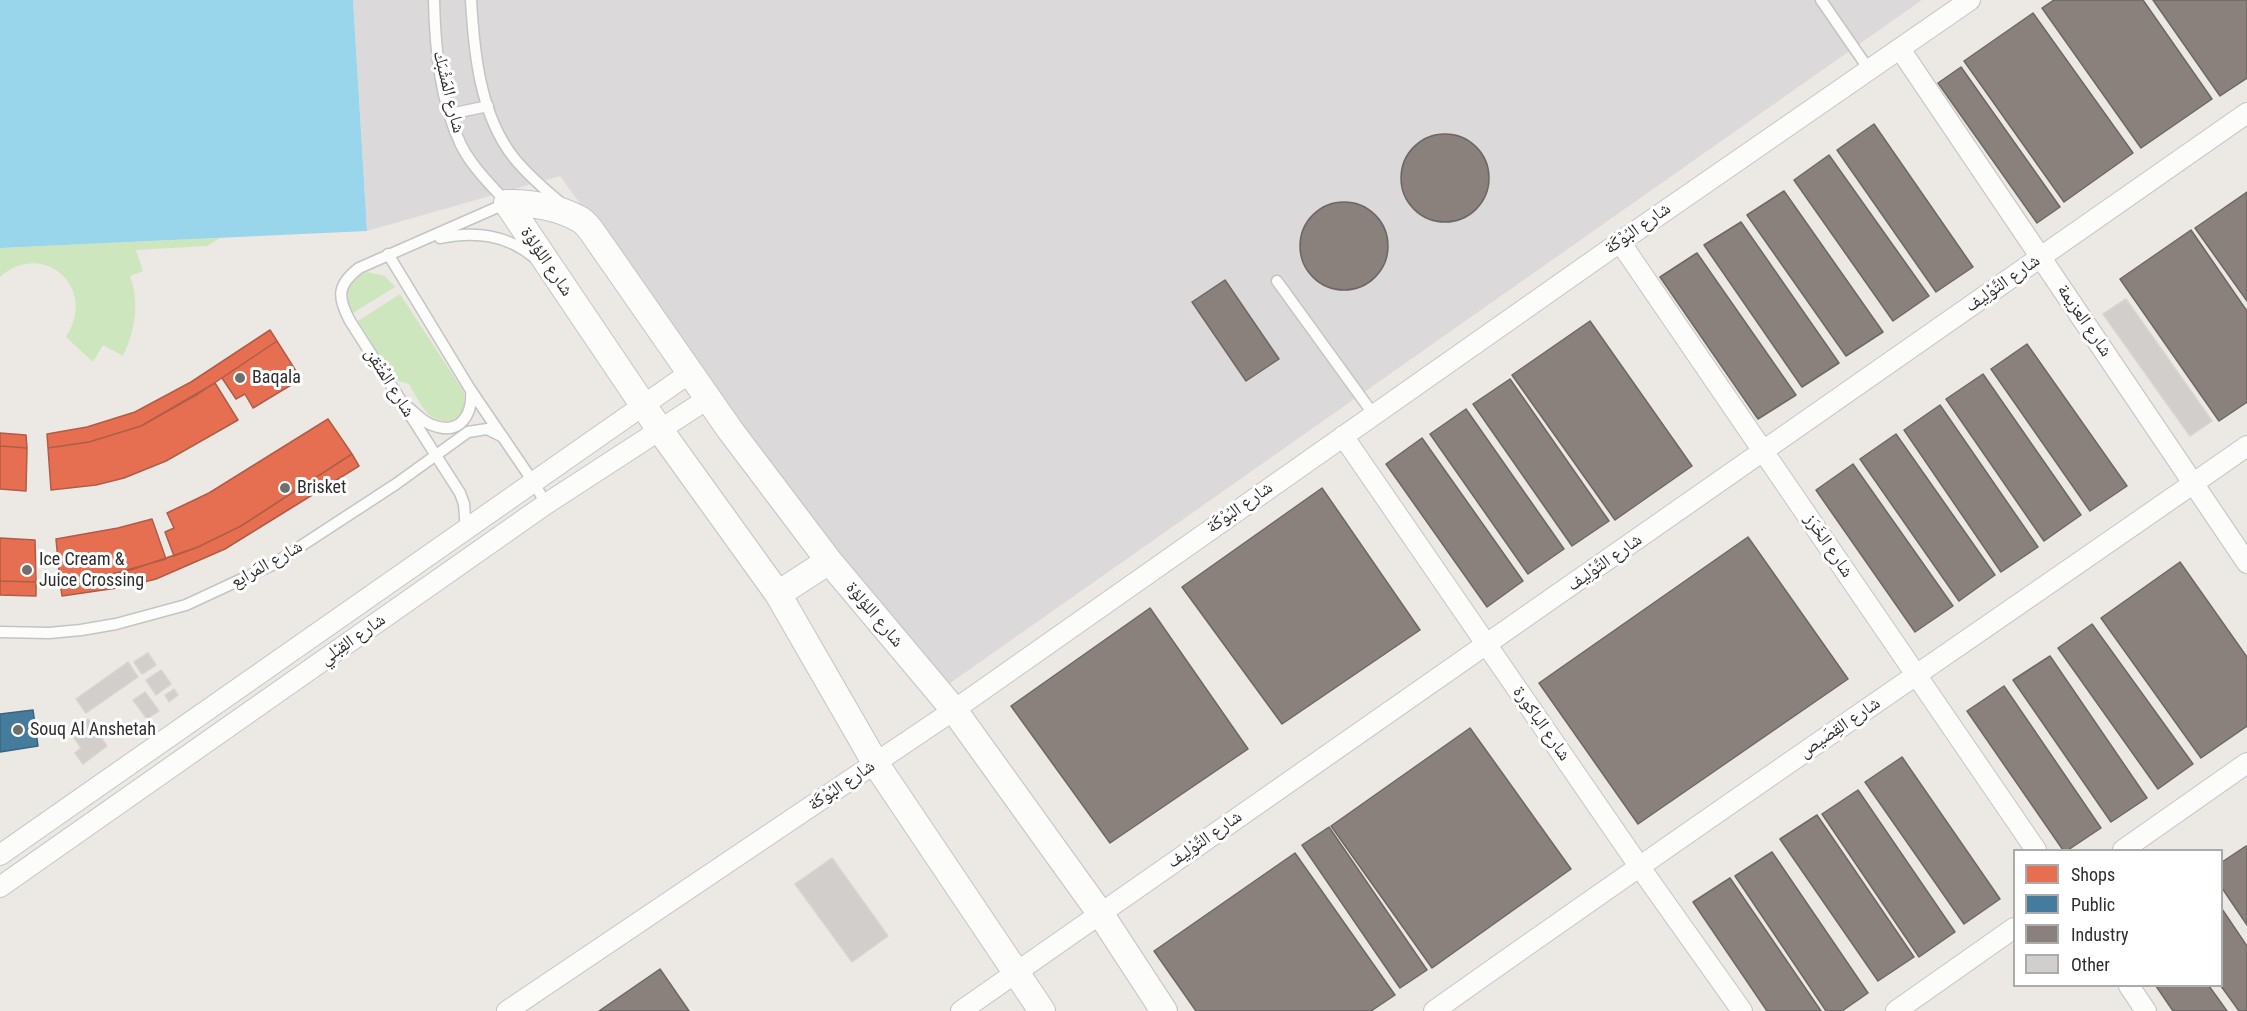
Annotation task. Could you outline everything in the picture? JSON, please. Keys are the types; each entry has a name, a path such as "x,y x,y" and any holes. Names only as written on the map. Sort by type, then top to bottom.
{"street":[{"name":"شارع البُوْكَة","path":"507,1011 876,764 1620,242 1970,0"},
{"name":"شارع العزيمة","path":"1900,49 2247,563"},
{"name":"شارع التَّوْلِيف","path":"962,1011 2247,113"},
{"path":"507,203 525,202 544,206 582,220"},
{"name":"شارع اللؤلؤة","path":"507,203 660,430 778,594 876,764 1042,1011"},
{"name":"شارع اللؤلؤة","path":"582,220 730,430 829,561 954,710 1100,913 1164,1011"},
{"name":"شارع الخَرَز","path":"1620,242 2035,849"},
{"name":"شارع القِبْلي","path":"0,855 691,372"},
{"name":"شارع القِبْلي","path":"0,887 546,504 709,398"},
{"name":"شارع الباكورة","path":"1343,436 1639,866 1742,1011"},
{"name":"شارع القِصَيص","path":"1434,1011 1639,866 2247,446"},
{"path":"778,594 829,561"},
{"path":"2124,849 2247,763"},
{"path":"1896,1011 2013,929"},
{"path":"2129,987 2146,1011"}],"lane":[{"name":"شارع المَشْبَك","path":"434,0 435,40 441,77 461,146 482,175 507,203"},
{"name":"شارع المَشْبَك","path":"471,0 476,59 488,106 496,126 513,157 540,185 582,220"},
{"path":"1821,0 1870,70"},
{"path":"450,114 488,106"},
{"name":"شارع المُتْقِن","path":"466,530 464,504 460,493 350,321 342,307 340,295 342,287 352,273 359,268 507,203"},
{"path":"422,241 477,233 502,239 526,251 553,273"},
{"path":"388,254 470,389 546,504"},
{"path":"1277,280 1374,415"},
{"path":"396,395 425,422 447,428 460,423 468,413 471,407 470,389"},
{"name":"شارع المَرابع","path":"0,632 49,633 81,630 116,624 186,605 272,566 396,484 468,432 487,429 503,437"}],"shaded area":[{"path":"353,0 1922,0 936,693 560,176 367,231"}],"green space":[{"path":"220,238 207,246 136,250 143,271 130,276 135,296 135,317 127,346 123,356 103,345 93,362 66,337 74,319 76,301 71,286 61,274 48,266 33,263 16,267 0,277 0,248"},
{"path":"367,272 385,276 395,287 353,313 348,300 348,289 355,279"},
{"path":"400,294 464,392 463,411 456,419 440,421 427,413 409,384 395,380 358,321"}],"water":[{"path":"0,0 353,0 367,231 0,248"}],"building: Shops":[{"path":"270,330 277,341 198,394 141,426 89,442 48,448 47,434 87,427 135,412 191,382"},
{"path":"277,341 301,379 253,408 245,394 236,399 222,378"},
{"path":"215,383 238,420 166,461 124,478 96,485 51,490 48,448 89,442 141,426"},
{"path":"328,419 352,454 241,526 174,556 165,532 174,528 167,513 209,493"},
{"path":"0,433 26,435 27,448 0,446"},
{"path":"0,446 27,448 26,491 0,489"},
{"path":"352,454 359,466 225,549 156,579 124,587 62,596 60,582 128,571 198,547 241,526"},
{"path":"152,519 166,559 109,575 60,582 56,539 118,528"},
{"path":"0,538 35,540 36,582 0,581"},
{"path":"0,581 36,582 36,596 0,595"}],"building: Public":[{"name":"Souq Al Anshetah","path":"33,710 38,746 0,752 0,714"}],"building: Industry":[{"path":"2054,0 2143,0 2212,99 2141,148 2042,8"},
{"path":"2153,0 2247,0 2247,78 2220,96"},
{"path":"2033,13 2133,153 2064,202 1964,61"},
{"path":"1961,67 2060,207 2037,223 1938,83"},
{"path":"1874,124 1973,267 1936,292 1837,150"},
{"path":"1445,134 1462,138 1476,147 1485,161 1489,178 1485,195 1476,209 1462,218 1445,222 1428,218 1414,209 1405,195 1401,178 1405,161 1414,147 1428,138"},
{"path":"1829,155 1929,296 1893,321 1794,180"},
{"path":"1784,191 1883,332 1846,356 1747,215"},
{"path":"2247,192 2247,301 2195,228"},
{"path":"1344,202 1361,205 1375,215 1385,229 1388,246 1385,263 1375,277 1361,287 1344,290 1327,287 1313,277 1303,263 1300,246 1303,229 1313,215 1327,205"},
{"path":"1741,222 1839,363 1802,387 1704,245"},
{"path":"2191,230 2247,311 2247,402 2219,421 2120,279"},
{"path":"1697,253 1796,395 1758,419 1660,277"},
{"path":"1225,280 1279,359 1246,381 1192,302"},
{"path":"1590,321 1692,466 1615,520 1512,375"},
{"path":"2027,344 2127,486 2090,511 1991,369"},
{"path":"1983,374 2081,515 2044,541 1946,399"},
{"path":"1510,379 1609,521 1572,546 1473,404"},
{"path":"1940,405 2038,547 2001,572 1904,430"},
{"path":"1466,409 1564,549 1528,574 1430,434"},
{"path":"1896,434 1995,575 1959,601 1860,459"},
{"path":"1422,438 1523,581 1487,607 1386,464"},
{"path":"1853,464 1953,606 1915,632 1816,490"},
{"path":"1322,488 1420,630 1282,724 1182,587"},
{"path":"1748,537 1848,679 1638,824 1539,683"},
{"path":"2180,562 2247,657 2247,726 2201,758 2101,618"},
{"path":"1150,608 1248,749 1110,843 1011,706"},
{"path":"2092,624 2193,764 2158,789 2058,648"},
{"path":"2050,656 2147,798 2111,822 2013,680"},
{"path":"2004,686 2101,828 2070,849 2062,849 1967,711"},
{"path":"1470,728 1571,869 1432,968 1331,826"},
{"path":"1902,757 2000,899 1964,924 1865,782"},
{"path":"1858,790 1955,932 1919,957 1822,814"},
{"path":"1817,815 1914,957 1878,981 1780,839"},
{"path":"1329,827 1427,970 1400,988 1302,845"},
{"path":"2246,846 2247,925 2223,889 2223,861"},
{"path":"1772,852 1868,993 1842,1011 1826,1011 1735,876"},
{"path":"1295,853 1395,995 1371,1011 1196,1011 1154,951"},
{"path":"1730,878 1821,1011 1767,1011 1693,902"},
{"path":"2223,910 2247,946 2247,1011 2239,1011 2222,987"},
{"path":"660,969 689,1011 599,1011"},
{"path":"2157,987 2210,987 2227,1011 2173,1011"}],"building: Other":[{"path":"2126,299 2212,421 2190,436 2103,314"},
{"path":"148,653 156,665 142,674 134,662"},
{"path":"128,662 138,677 86,713 76,699"},
{"path":"161,670 171,684 156,695 146,680"},
{"path":"174,689 178,695 169,702 165,695"},
{"path":"145,692 159,711 147,719 133,700"},
{"path":"88,719 107,746 83,764 75,753 81,748 70,732"},
{"path":"832,858 888,936 852,962 795,884"}],"place":[{"name":"Baqala","path":"240,378"},
{"name":"Brisket","path":"285,488"},
{"name":"Ice Cream & Juice Crossing","path":"27,570"},
{"name":"Souq Al Anshetah","path":"18,730"}]}
